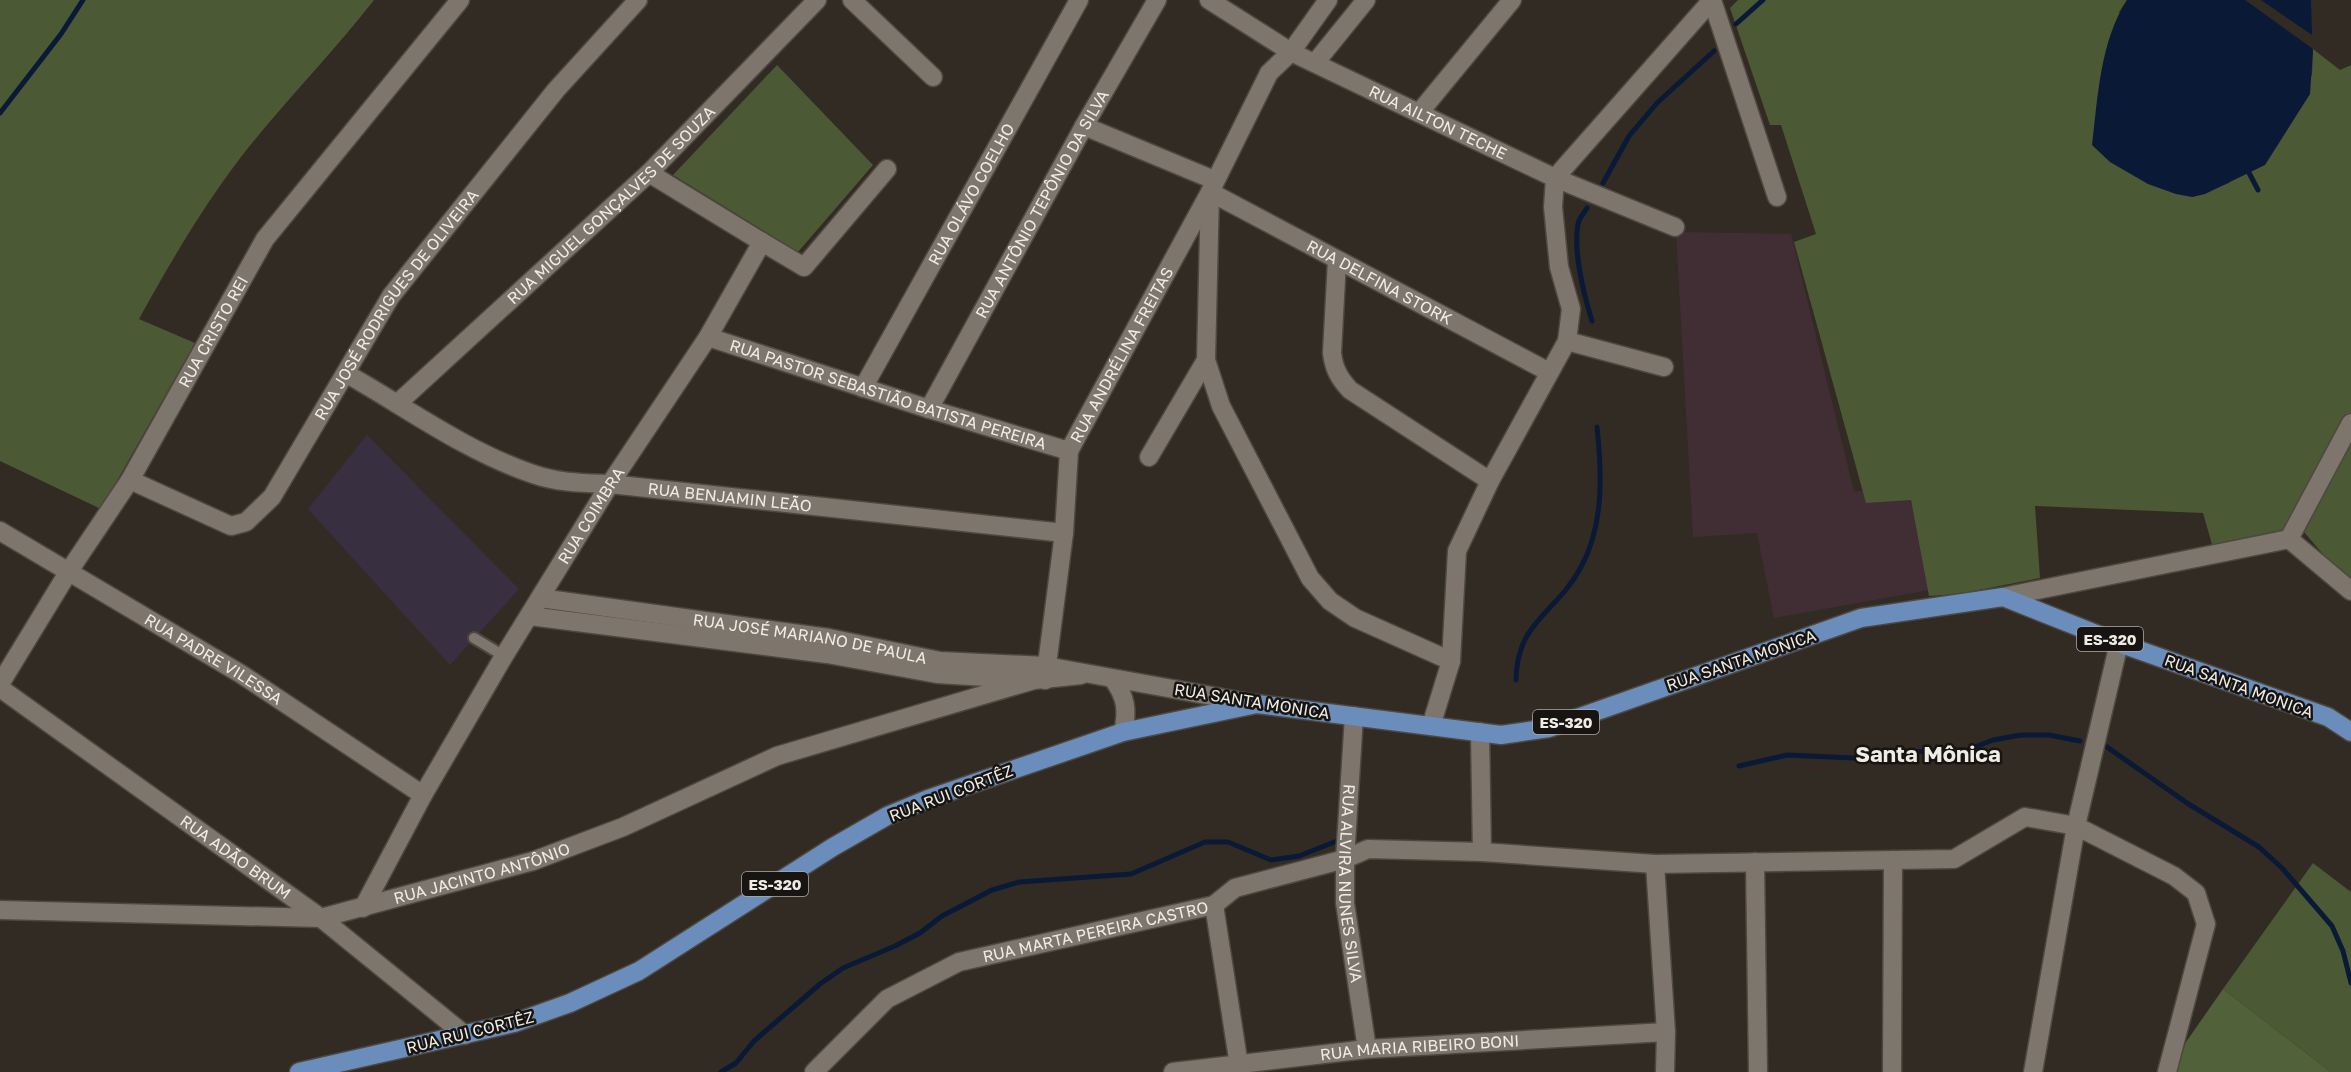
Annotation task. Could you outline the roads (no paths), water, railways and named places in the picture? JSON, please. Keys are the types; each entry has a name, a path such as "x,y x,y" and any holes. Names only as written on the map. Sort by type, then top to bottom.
{"main road":[{"name":"RUA SANTA MONICA","path":"1257,704 1501,735 1549,728 1861,618 2002,597 2119,643 2328,717 2351,732"},
{"name":"RUA RUI CORTÊZ","path":"305,1071 514,1023 570,1003 639,970 833,847 887,816 928,799 1123,732 1257,704"}],"street":[{"name":"RUA CRISTO REI","path":"0,686 69,571 130,480 265,239 460,0"},
{"name":"RUA JOSÉ RODRIGUES DE OLIVEIRA","path":"130,480 231,526 246,522 272,497 347,374 391,296 556,90 638,0"},
{"name":"RUA MIGUEL GONÇALVES DE SOUZA","path":"398,403 649,173 817,0"},
{"path":"852,0 933,77"},
{"name":"RUA OLÁVO COELHO","path":"863,388 1079,0"},
{"name":"RUA ANTÔNIO TEPÔNIO DA SILVA","path":"930,409 1084,126 1157,0"},
{"name":"RUA AILTON TECHE","path":"1209,0 1292,52 1556,178 1675,227"},
{"name":"RUA ANDRÉLINA FREITAS","path":"1042,676 1064,533 1069,451 1212,186 1269,72 1292,52 1328,0"},
{"path":"1315,63 1366,0"},
{"path":"1419,113 1512,0"},
{"path":"1431,726 1451,661 1457,551 1490,481 1567,341 1571,309 1559,267 1553,207 1556,178 1712,0"},
{"path":"1712,0 1777,197"},
{"path":"1084,126 1212,186 1206,360 1221,406 1310,578 1330,601 1355,618 1451,661"},
{"path":"649,173 804,267 887,169"},
{"name":"RUA DELFINA STORK","path":"1212,186 1337,260 1549,372"},
{"name":"RUA COIMBRA","path":"363,908 423,795 504,656 610,484 708,337 762,242"},
{"path":"1337,260 1332,353 1334,367 1340,380 1350,390 1490,481"},
{"name":"RUA PASTOR SEBASTIÃO BATISTA PEREIRA","path":"708,337 863,388 1069,451"},
{"path":"1567,341 1664,367"},
{"path":"1149,457 1206,360"},
{"name":"RUA BENJAMIN LEÃO","path":"347,374 492,458 534,475 565,482 610,484 1064,533"},
{"path":"2289,539 2351,423"},
{"name":"RUA PADRE VILESSA","path":"0,531 241,674 423,795"},
{"path":"2289,539 2351,591"},
{"path":"2002,597 2289,539"},
{"name":"RUA JOSÉ MARIANO DE PAULA","path":"540,598 658,624"},
{"name":"RUA JOSÉ MARIANO DE PAULA","path":"530,616 658,624 828,646 939,667 1042,676"},
{"path":"2033,1072 2076,826 2119,643"},
{"path":"937,707 939,667"},
{"name":"RUA JACINTO ANTÔNIO","path":"0,910 321,918 532,861 623,827 777,756 1042,676 1081,675"},
{"name":"RUA SANTA MONICA","path":"1081,675 1257,704"},
{"path":"1113,679 1124,694 1128,712 1123,732"},
{"name":"RUA ADÃO BRUM","path":"0,686 321,918 465,1035"},
{"name":"RUA ALVIRA NUNES SILVA","path":"1354,716 1345,859 1346,903 1367,1050"},
{"path":"1480,732 1482,852"},
{"name":"RUA MARTA PEREIRA CASTRO","path":"814,1072 887,999 959,962 1215,905 1235,888 1345,859 1368,849 1482,852 1655,864 1954,859 2025,817 2076,826 2174,876 2196,893 2206,924 2167,1072"},
{"path":"1892,1072 1893,860"},
{"path":"1755,862 1758,1072"},
{"path":"1655,864 1666,1032 1665,1072"},
{"path":"1215,905 1240,1067"},
{"name":"RUA MARIA RIBEIRO BONI","path":"1173,1072 1240,1067 1367,1050 1666,1032"}],"lane":[{"path":"474,638 504,656"}],"water":[{"path":"2127,0 2245,0 2313,49 2310,94 2265,165 2205,194 2192,197 2148,184 2110,162 2092,145 2106,51 2118,16"},
{"path":"2261,0 2311,0 2312,35"}],"waterway":[{"path":"0,113 61,34 83,0"},
{"path":"1736,24 1763,0"},
{"path":"1603,183 1629,136 1657,103 1714,51"},
{"path":"2246,167 2258,190"},
{"path":"1587,208 1580,218 1577,247 1583,286 1592,321"},
{"path":"1516,680 1518,660 1523,644 1540,618 1571,583 1581,567 1594,534 1600,499 1597,427"},
{"path":"1739,766 1787,755 1854,758 1910,752 1967,750 1993,740 2021,735 2049,735 2080,741"},
{"path":"2107,747 2187,803 2259,847 2282,868 2332,926 2343,951 2351,983"},
{"path":"721,1072 736,1063 754,1041 820,984 843,968 920,933 942,916 992,890 1019,882 1131,874 1205,842 1228,842 1271,860 1299,856 1342,839"}],"district":[{"name":"Santa Mônica","path":"1928,753"}]}
